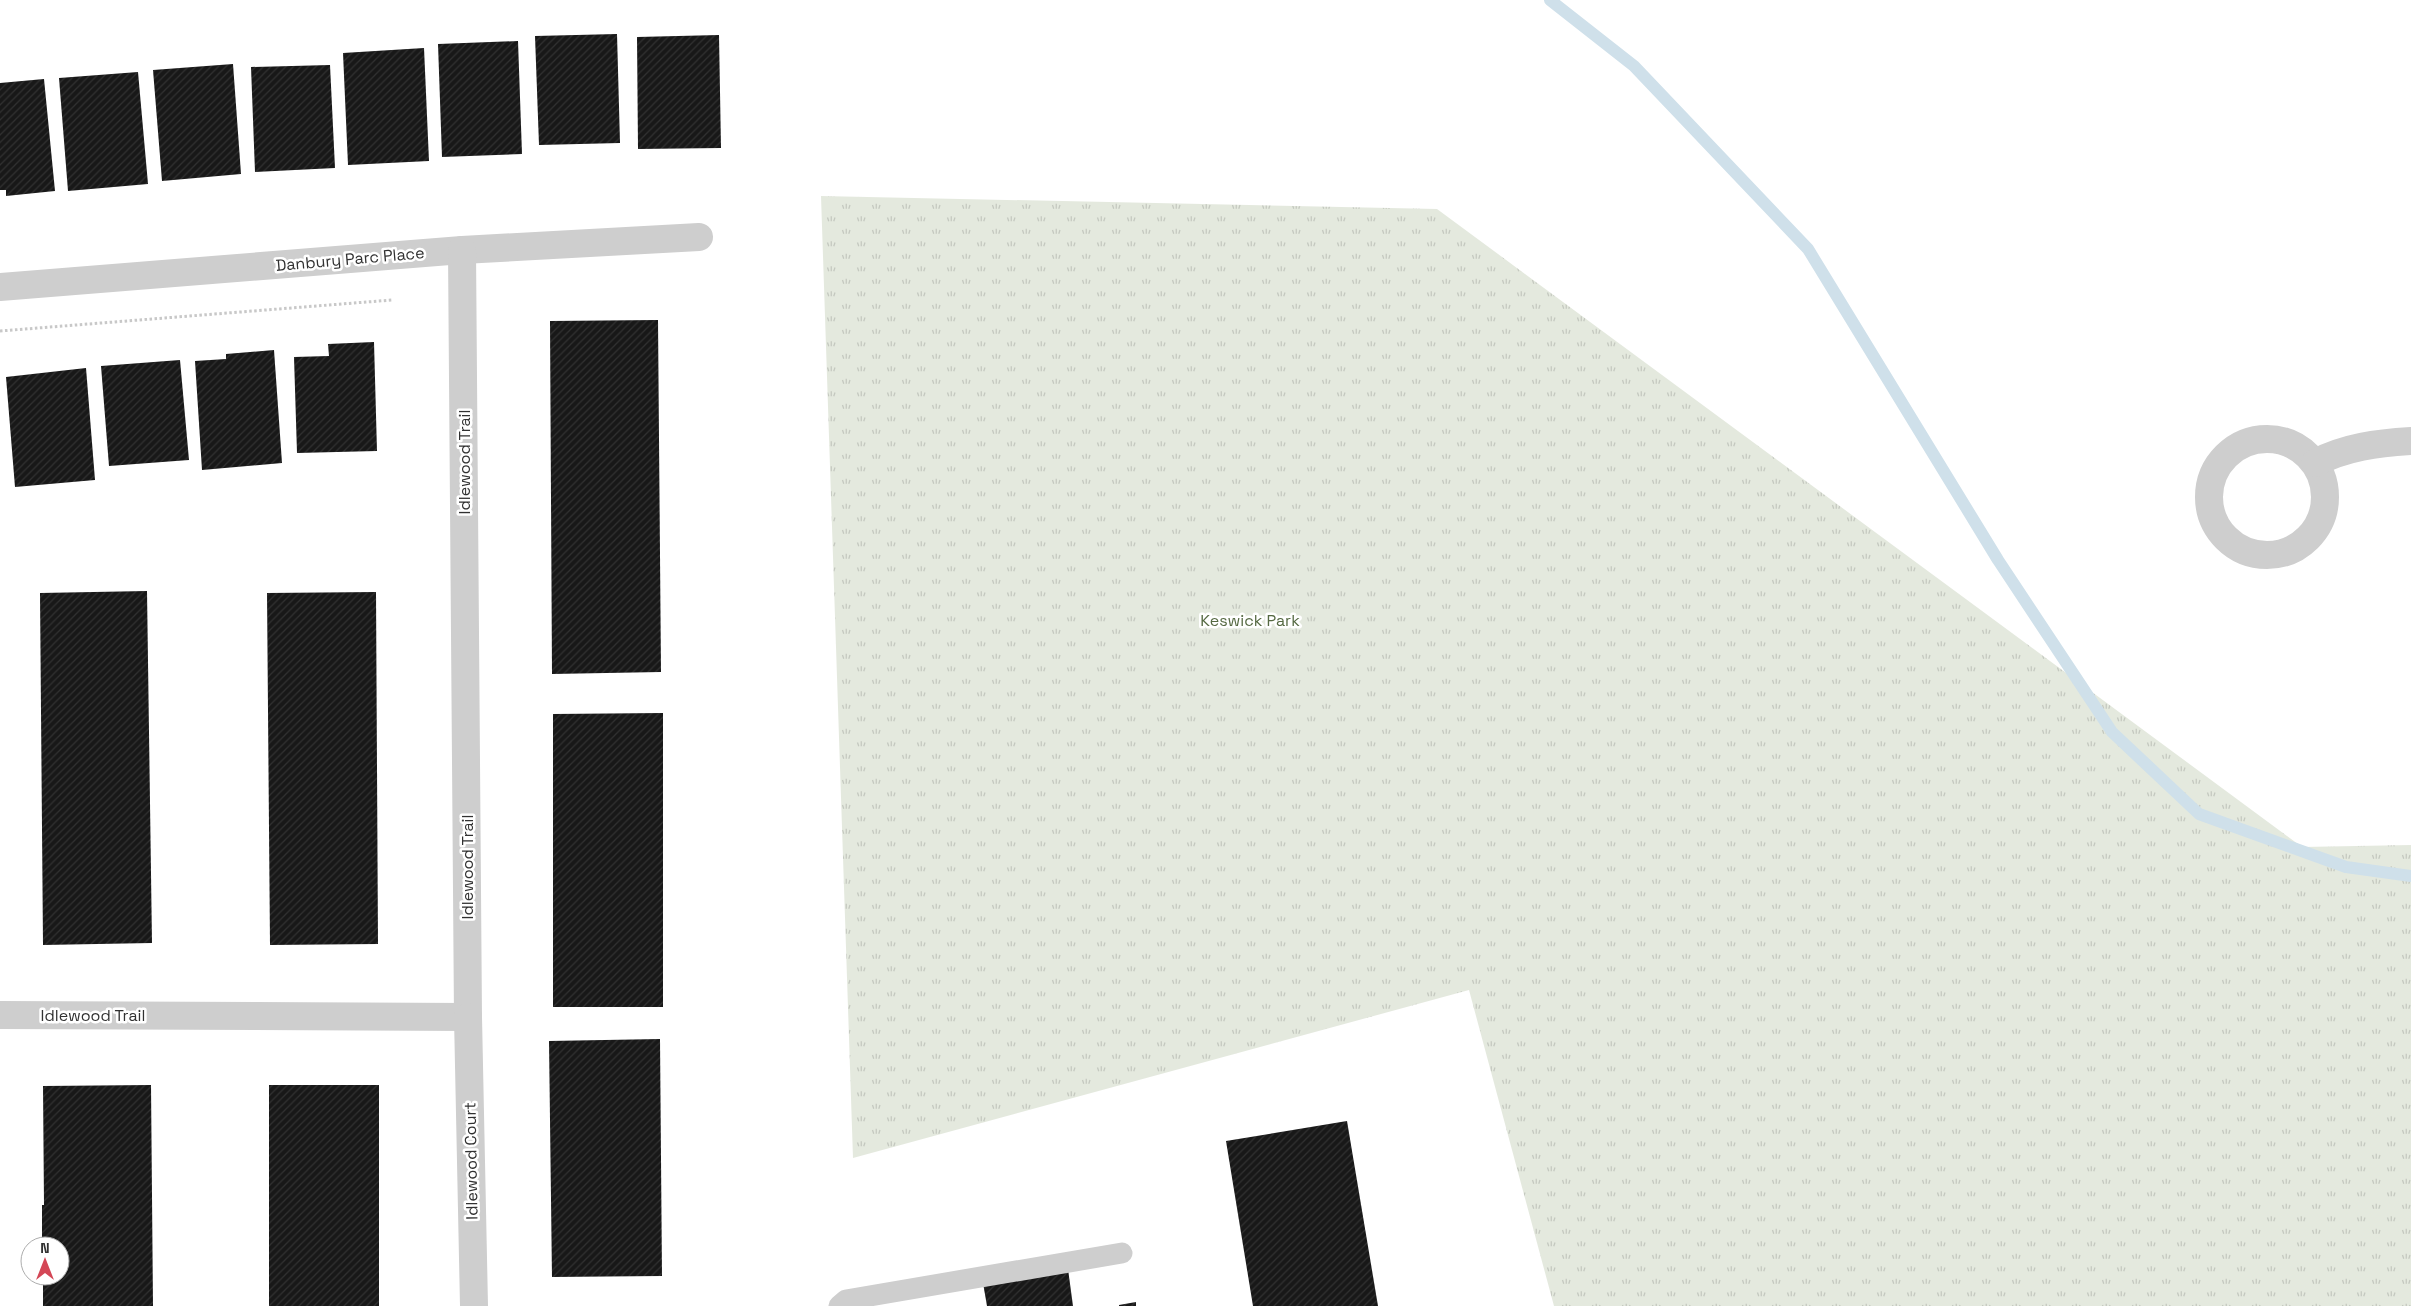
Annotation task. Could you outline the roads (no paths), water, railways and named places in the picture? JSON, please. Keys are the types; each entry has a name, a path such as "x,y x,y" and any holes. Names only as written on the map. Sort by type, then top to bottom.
{"street":[{"name":"Danbury Parc Place","path":"0,287 462,250 700,237"},
{"name":"Idlewood Trail","path":"0,1015 468,1017 462,250"},
{"path":"2256,439 2277,439 2296,446 2315,463 2323,478 2326,489 2325,509 2320,523 2308,539 2294,550 2274,556 2253,554 2234,546 2214,523 2208,498 2211,478 2217,466 2230,451 2256,439"},
{"path":"2315,463 2328,456 2373,444 2411,441"},
{"name":"Idlewood Court","path":"468,1017 474,1306"}],"lane":[{"path":"839,1306 846,1300 1122,1253"}],"waterway":[{"path":"1550,0 1634,66 1808,249 1998,560 2112,732 2199,814 2346,867 2411,876"}],"park label":[{"name":"Keswick Park","path":"1250,620"}]}
